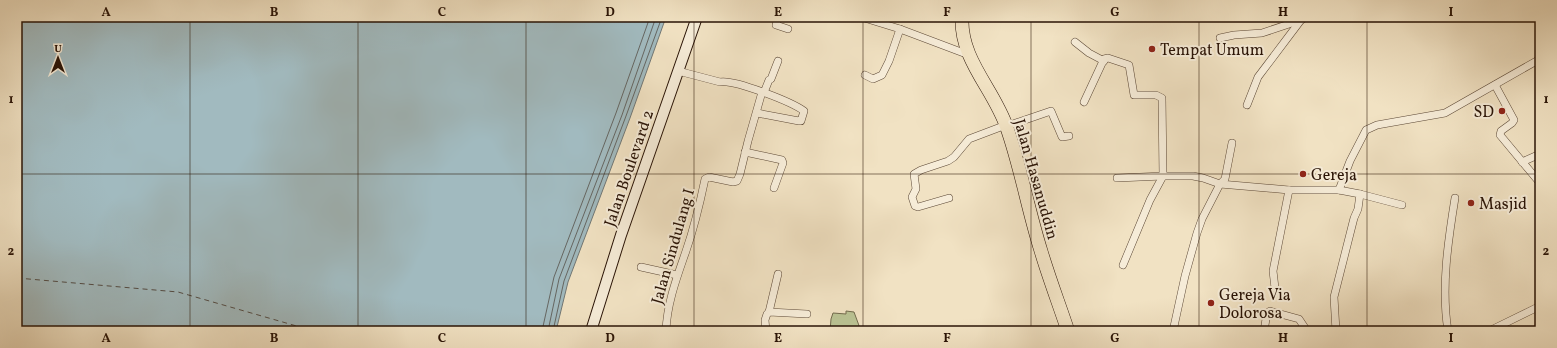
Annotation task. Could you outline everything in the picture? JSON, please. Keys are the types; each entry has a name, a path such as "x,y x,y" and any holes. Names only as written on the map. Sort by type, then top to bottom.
{"highway":[{"name":"Jalan Hasanuddin","path":"962,17 962,32 969,55 978,75 994,100 1006,126 1041,251 1068,331"}],"main road":[{"name":"Jalan Boulevard 2","path":"591,331 621,235 697,17"}],"street":[{"path":"778,17 776,25 788,29"},
{"path":"861,17 900,29 969,55"},
{"path":"1220,38 1234,35 1262,33 1303,18"},
{"path":"1247,105 1258,77 1303,18"},
{"path":"865,75 873,79 882,75 889,61 900,29"},
{"path":"1075,42 1089,53 1104,61"},
{"path":"1084,102 1104,61 1108,58 1128,64 1134,95 1156,95 1162,98 1163,176 1150,200 1123,265"},
{"path":"1339,190 1350,161 1367,129 1377,125 1445,113 1540,59"},
{"name":"Jalan Sindulang I","path":"666,331 668,310 676,275 694,224 706,178 712,177 735,182 740,174 757,113 761,91 765,90 768,80 771,79 778,61"},
{"path":"678,71 720,82 727,81 761,91 804,111 801,121 757,113"},
{"path":"1496,85 1514,120 1501,131 1500,134 1508,146 1540,183"},
{"path":"949,198 918,207 915,206 912,197 916,188 914,174 954,157 969,138 1051,111 1062,137 1069,136"},
{"path":"1173,331 1185,276 1197,233 1202,219 1224,178 1232,143"},
{"path":"745,152 782,160 783,163 774,188"},
{"path":"1522,162 1540,154"},
{"path":"1117,178 1163,176 1203,178 1220,184 1289,190 1339,190 1402,205"},
{"path":"1275,288 1273,272 1289,190"},
{"path":"1336,331 1334,297 1354,218 1358,209 1360,194"},
{"path":"1448,331 1445,317 1446,276 1455,198"},
{"path":"641,267 676,275"},
{"path":"766,331 767,314 769,312 778,274"},
{"path":"1489,331 1540,306"},
{"path":"1264,331 1267,313 1270,311 1299,319 1307,331"},
{"path":"769,312 808,314"}],"green space":[{"path":"846,311 854,312 861,331 830,331 833,313 846,314"}],"water":[{"path":"17,17 666,17 630,118 568,282 556,331 17,331"}],"ferry route":[{"path":"17,278 178,292 314,331"}],"place":[{"name":"Tempat Umum","path":"1152,49"},
{"name":"SD","path":"1502,111"},
{"name":"Gereja","path":"1303,174"},
{"name":"Masjid","path":"1471,203"},
{"name":"Gereja Via Dolorosa","path":"1211,303"}]}
